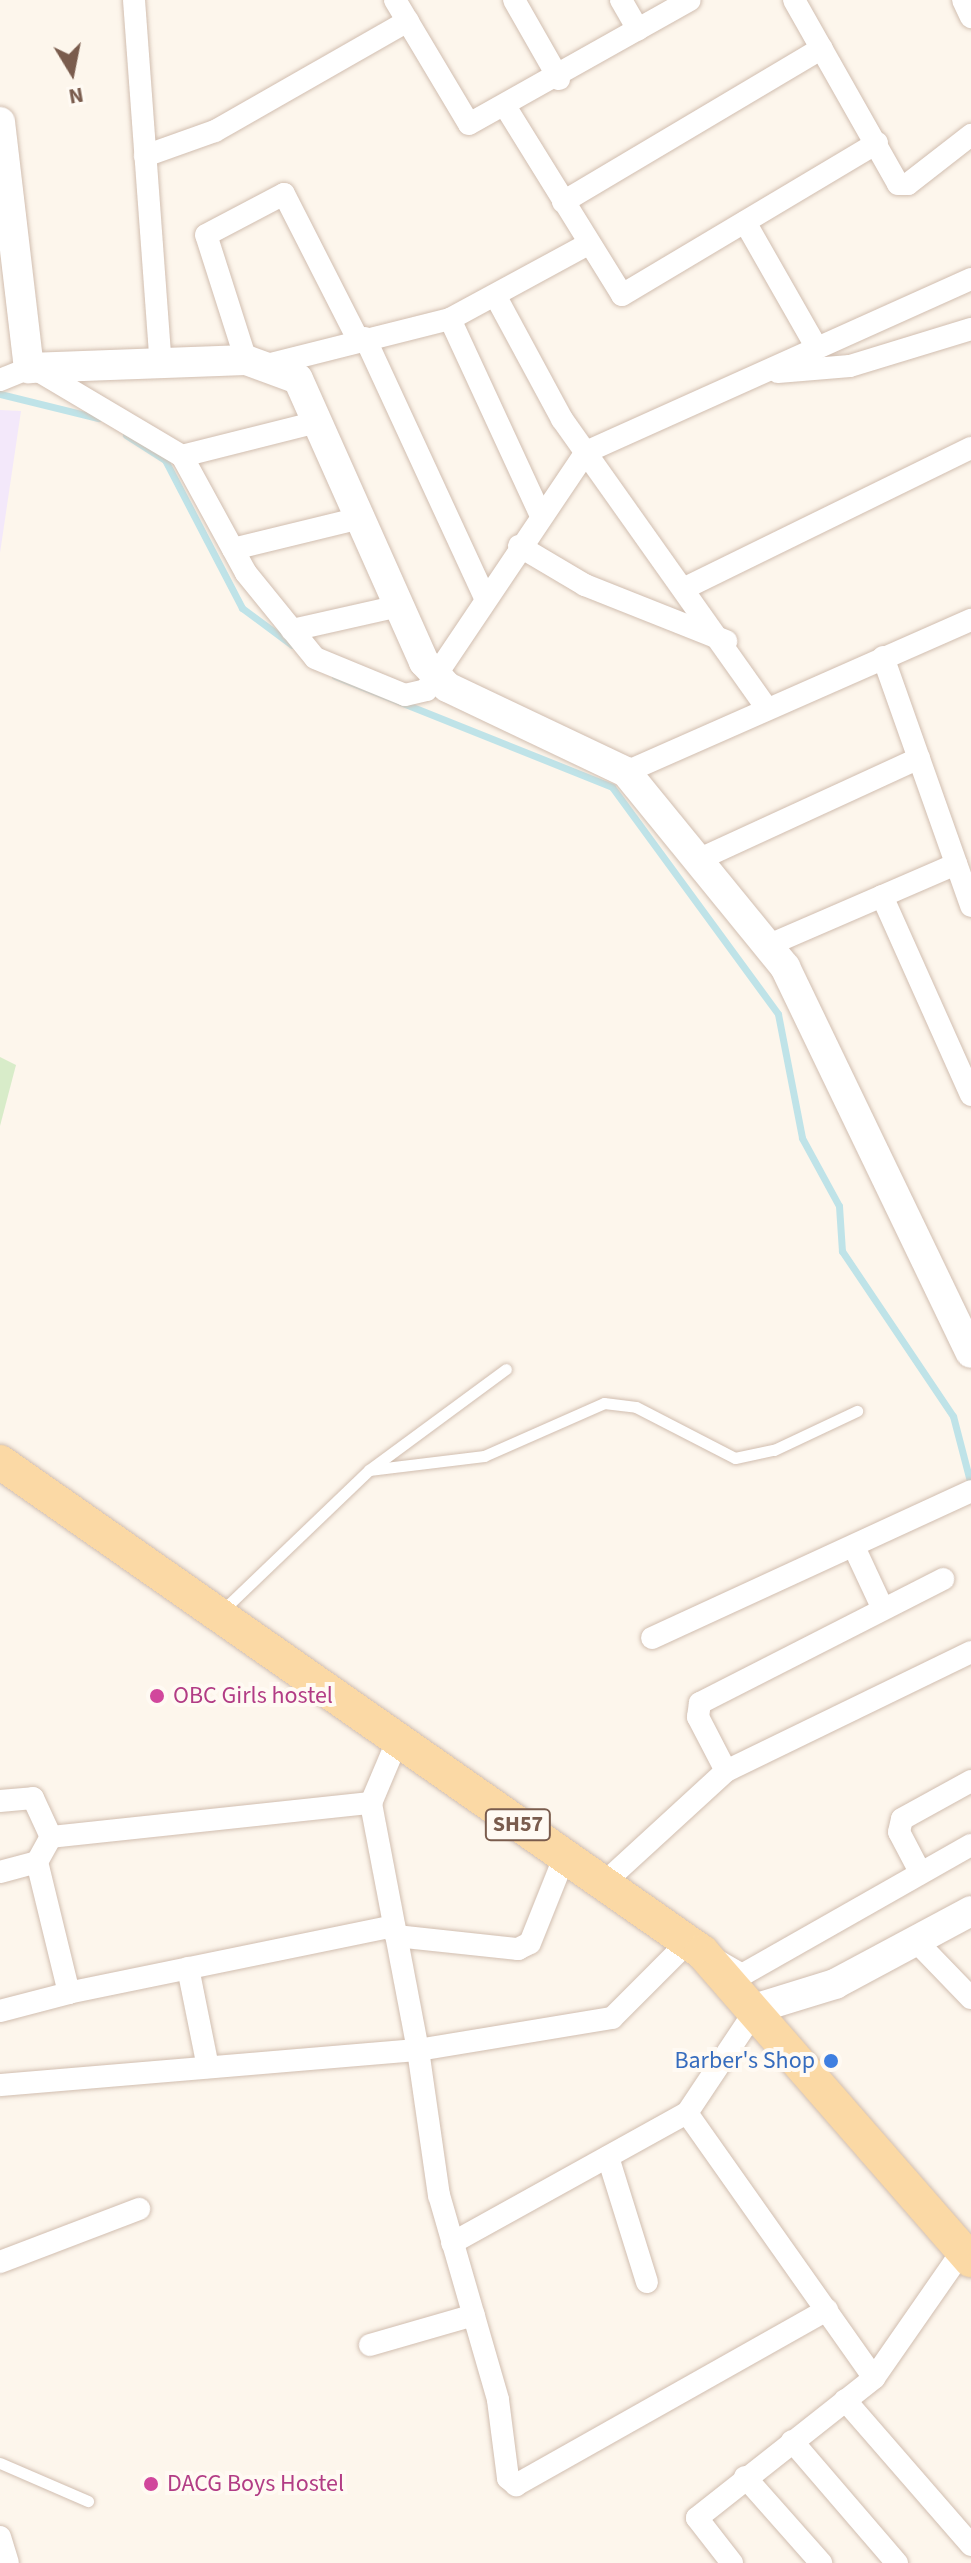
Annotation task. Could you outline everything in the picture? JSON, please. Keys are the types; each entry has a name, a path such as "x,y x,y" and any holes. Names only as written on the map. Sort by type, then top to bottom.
{"main road":[{"name":"SH57","path":"0,1462 695,1947 757,2008 967,2255"}],"street":[{"path":"134,0 160,358"},
{"path":"395,0 469,124 559,79 690,0"},
{"path":"514,0 559,79"},
{"path":"621,0 638,30"},
{"path":"794,0 904,186 971,135"},
{"path":"963,0 971,17"},
{"path":"145,156 215,131 408,21"},
{"path":"563,202 822,48"},
{"path":"505,106 622,295 877,143"},
{"path":"1,128 33,369"},
{"path":"485,598 362,338 284,194 206,235 259,362 298,379 399,606 435,675 626,772 702,858 769,945 971,1353"},
{"path":"745,222 817,348"},
{"path":"0,380 33,369 160,358 259,362 450,319 496,297 588,244"},
{"path":"33,369 182,456 233,549 315,658 405,695 426,690 540,514 586,452 971,279"},
{"path":"496,297 586,452 726,641 765,706"},
{"path":"450,319 540,514"},
{"path":"759,374 850,366 971,329"},
{"path":"182,456 317,422"},
{"path":"687,587 971,448"},
{"path":"233,549 360,518"},
{"path":"519,546 585,585 726,641"},
{"path":"292,630 399,606"},
{"path":"626,772 765,706 971,620"},
{"path":"883,657 971,906"},
{"path":"702,858 919,758"},
{"path":"769,945 956,864"},
{"path":"882,896 971,1095"},
{"path":"652,1638 966,1493"},
{"path":"854,1547 882,1607"},
{"path":"726,1771 698,1717 700,1703 882,1607 943,1579"},
{"path":"0,2011 188,1968 395,1931 518,1949 530,1943 568,1861 605,1882 726,1771 971,1652"},
{"path":"398,1739 371,1803 452,2243 498,2400 508,2478 516,2485 827,2310"},
{"path":"920,1872 899,1832 902,1819 971,1781"},
{"path":"0,1801 33,1798 51,1837"},
{"path":"51,1837 371,1803"},
{"path":"51,1837 37,1862 69,1993"},
{"path":"0,2085 418,2050 612,2018 695,1947 742,1975 971,1845"},
{"path":"0,1872 37,1862"},
{"path":"452,2243 687,2113 757,2008 835,1984 971,1911"},
{"path":"914,1939 971,1998"},
{"path":"188,1968 208,2067"},
{"path":"687,2113 874,2378"},
{"path":"608,2157 647,2282"},
{"path":"0,2262 139,2209"},
{"path":"732,2563 697,2518 874,2378 967,2255"},
{"path":"370,2345 474,2315"},
{"path":"845,2400 971,2545"},
{"path":"792,2441 897,2563"},
{"path":"745,2477 821,2563"},
{"path":"0,2537 8,2563"}],"lane":[{"path":"219,1614 369,1470 506,1369"},
{"path":"369,1470 484,1456 604,1403 636,1407 735,1458 774,1450 857,1411"},
{"path":"0,2463 88,2501"}],"shaded area":[{"path":"0,410 21,411 0,553"}],"green space":[{"path":"0,1057 16,1065 0,1126"}],"waterway":[{"path":"0,394 98,418"},
{"path":"126,435 165,460 242,608 292,645"},
{"path":"335,676 612,787 778,1014 802,1138 839,1206 842,1251 953,1416 971,1485"}],"place":[{"name":"OBC Girls hostel","path":"157,1696"},
{"name":"Barber's Shop","path":"831,2061"},
{"name":"DACG Boys Hostel","path":"151,2484"}]}
